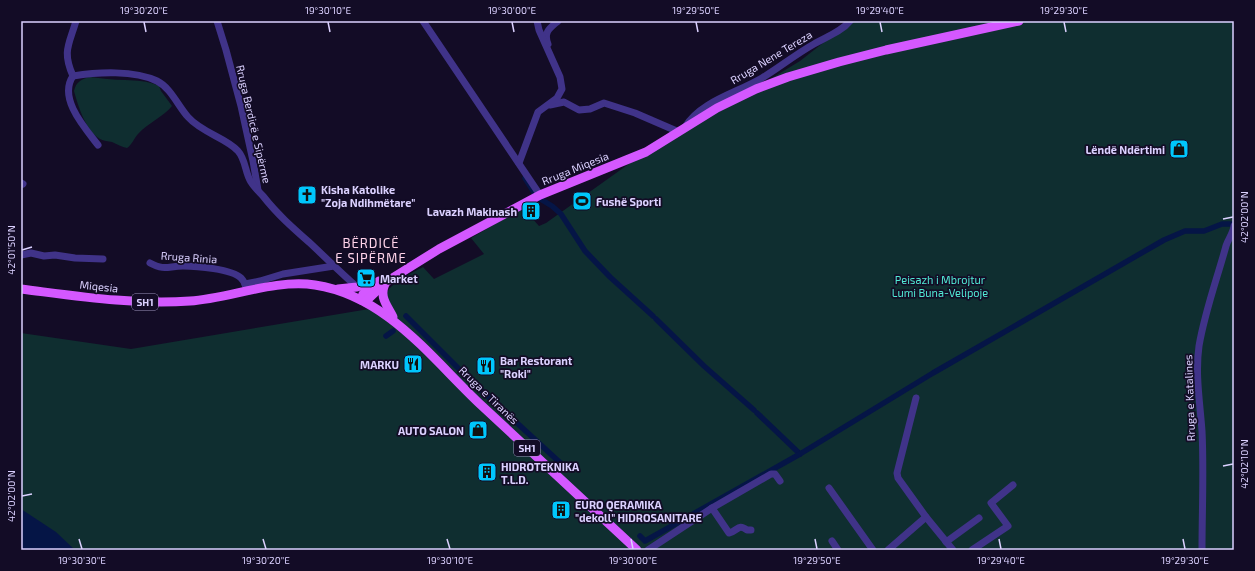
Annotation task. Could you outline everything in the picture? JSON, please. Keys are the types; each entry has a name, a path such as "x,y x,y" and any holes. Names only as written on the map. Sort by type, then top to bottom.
{"main road":[{"name":"Rruga Miqesia","path":"363,301 384,281 409,269 428,255 536,197 582,177 634,158 656,147 728,102 782,79 839,62 886,50 1019,21"},
{"path":"332,289 357,287 384,281 384,302 396,322"},
{"name":"Miqesia","path":"21,289 110,300 150,302 214,298 246,288 296,284 305,284 332,289"},
{"name":"SH1","path":"332,289 363,301 396,322"},
{"name":"Rruga e Tiranës","path":"396,322 408,332 482,406 637,550"}],"street":[{"path":"73,76 66,55 68,41 76,21"},
{"name":"Rruga Berdicë e Sipërme","path":"217,21 241,106 258,190 288,225 357,287"},
{"path":"423,21 519,163 536,197"},
{"path":"519,163 538,112 557,98 562,90 560,77 539,30 537,21"},
{"path":"549,54 546,33 549,28 558,21"},
{"name":"Rruga Nene Tereza","path":"682,130 690,119 700,110 762,78 811,45 838,32 850,21"},
{"path":"98,145 71,106 68,92 69,82 73,76 107,72 146,76 164,85 188,117 198,126 228,143 238,152 242,158 251,183 258,190"},
{"path":"548,106 564,102 579,110 590,109 604,103 682,130"},
{"name":"Rruga e Katalines","path":"1202,550 1202,432 1198,379 1199,346 1209,302 1222,264 1228,240 1234,229"},
{"path":"21,255 30,253 44,256 55,255 75,258 104,259"},
{"name":"Rruga Rinia","path":"150,263 163,268 181,266 213,268 238,276 246,288"},
{"path":"246,288 260,281 282,274 334,266"},
{"path":"916,398 897,473 898,478 926,517 953,550"},
{"path":"648,550 712,508 771,474 775,474 780,481"},
{"path":"972,550 1008,526 991,503 1013,485"},
{"path":"829,488 873,550"},
{"path":"712,508 729,533 740,527 751,530"},
{"path":"888,550 926,517"},
{"path":"946,542 979,518"},
{"path":"832,541 838,550"}],"green space":[{"name":"Peisazh i Mbrojtur Lumi Buna-Velipoje","path":"851,21 1234,21 1234,550 21,550 21,333 131,349 381,307 390,302 386,297 387,292 391,287 404,277 423,267 434,279 484,254 471,238 523,208 539,226 546,223 647,151 714,113 800,61"},
{"path":"90,77 142,81 154,84 159,86 172,106 142,130 127,148 102,140 95,135 87,124 80,111 74,91 79,81"}],"shaded area":[{"path":"21,509 56,532 75,550 21,550"}],"waterway":[{"path":"525,178 537,197 552,206 561,214 585,251 610,277 653,316"},
{"path":"640,536 645,541 800,454 933,373 1164,240 1185,231 1204,231 1222,224 1234,224"},
{"path":"406,316 497,405"},
{"path":"656,319 704,366 754,410"},
{"path":"386,336 393,331"},
{"path":"506,413 567,469"},
{"path":"757,413 800,454"}],"place":[{"name":"Lëndë Ndërtimi","path":"1179,149"},
{"name":"Kisha Katolike \"Zoja Ndihmëtare\"","path":"307,195"},
{"name":"Fushë Sporti","path":"582,201"},
{"name":"Lavazh Makinash","path":"531,211"},
{"name":"Market","path":"366,278"},
{"name":"MARKU","path":"413,364"},
{"name":"Bar Restorant \"Roki\"","path":"486,366"},
{"name":"AUTO SALON","path":"478,430"},
{"name":"HIDROTEKNIKA T.L.D.","path":"487,472"},
{"name":"EURO QERAMIKA \"dekoll\" HIDROSANITARE","path":"561,510"}],"district":[{"name":"BËRDICË E SIPËRME","path":"371,250"}]}
